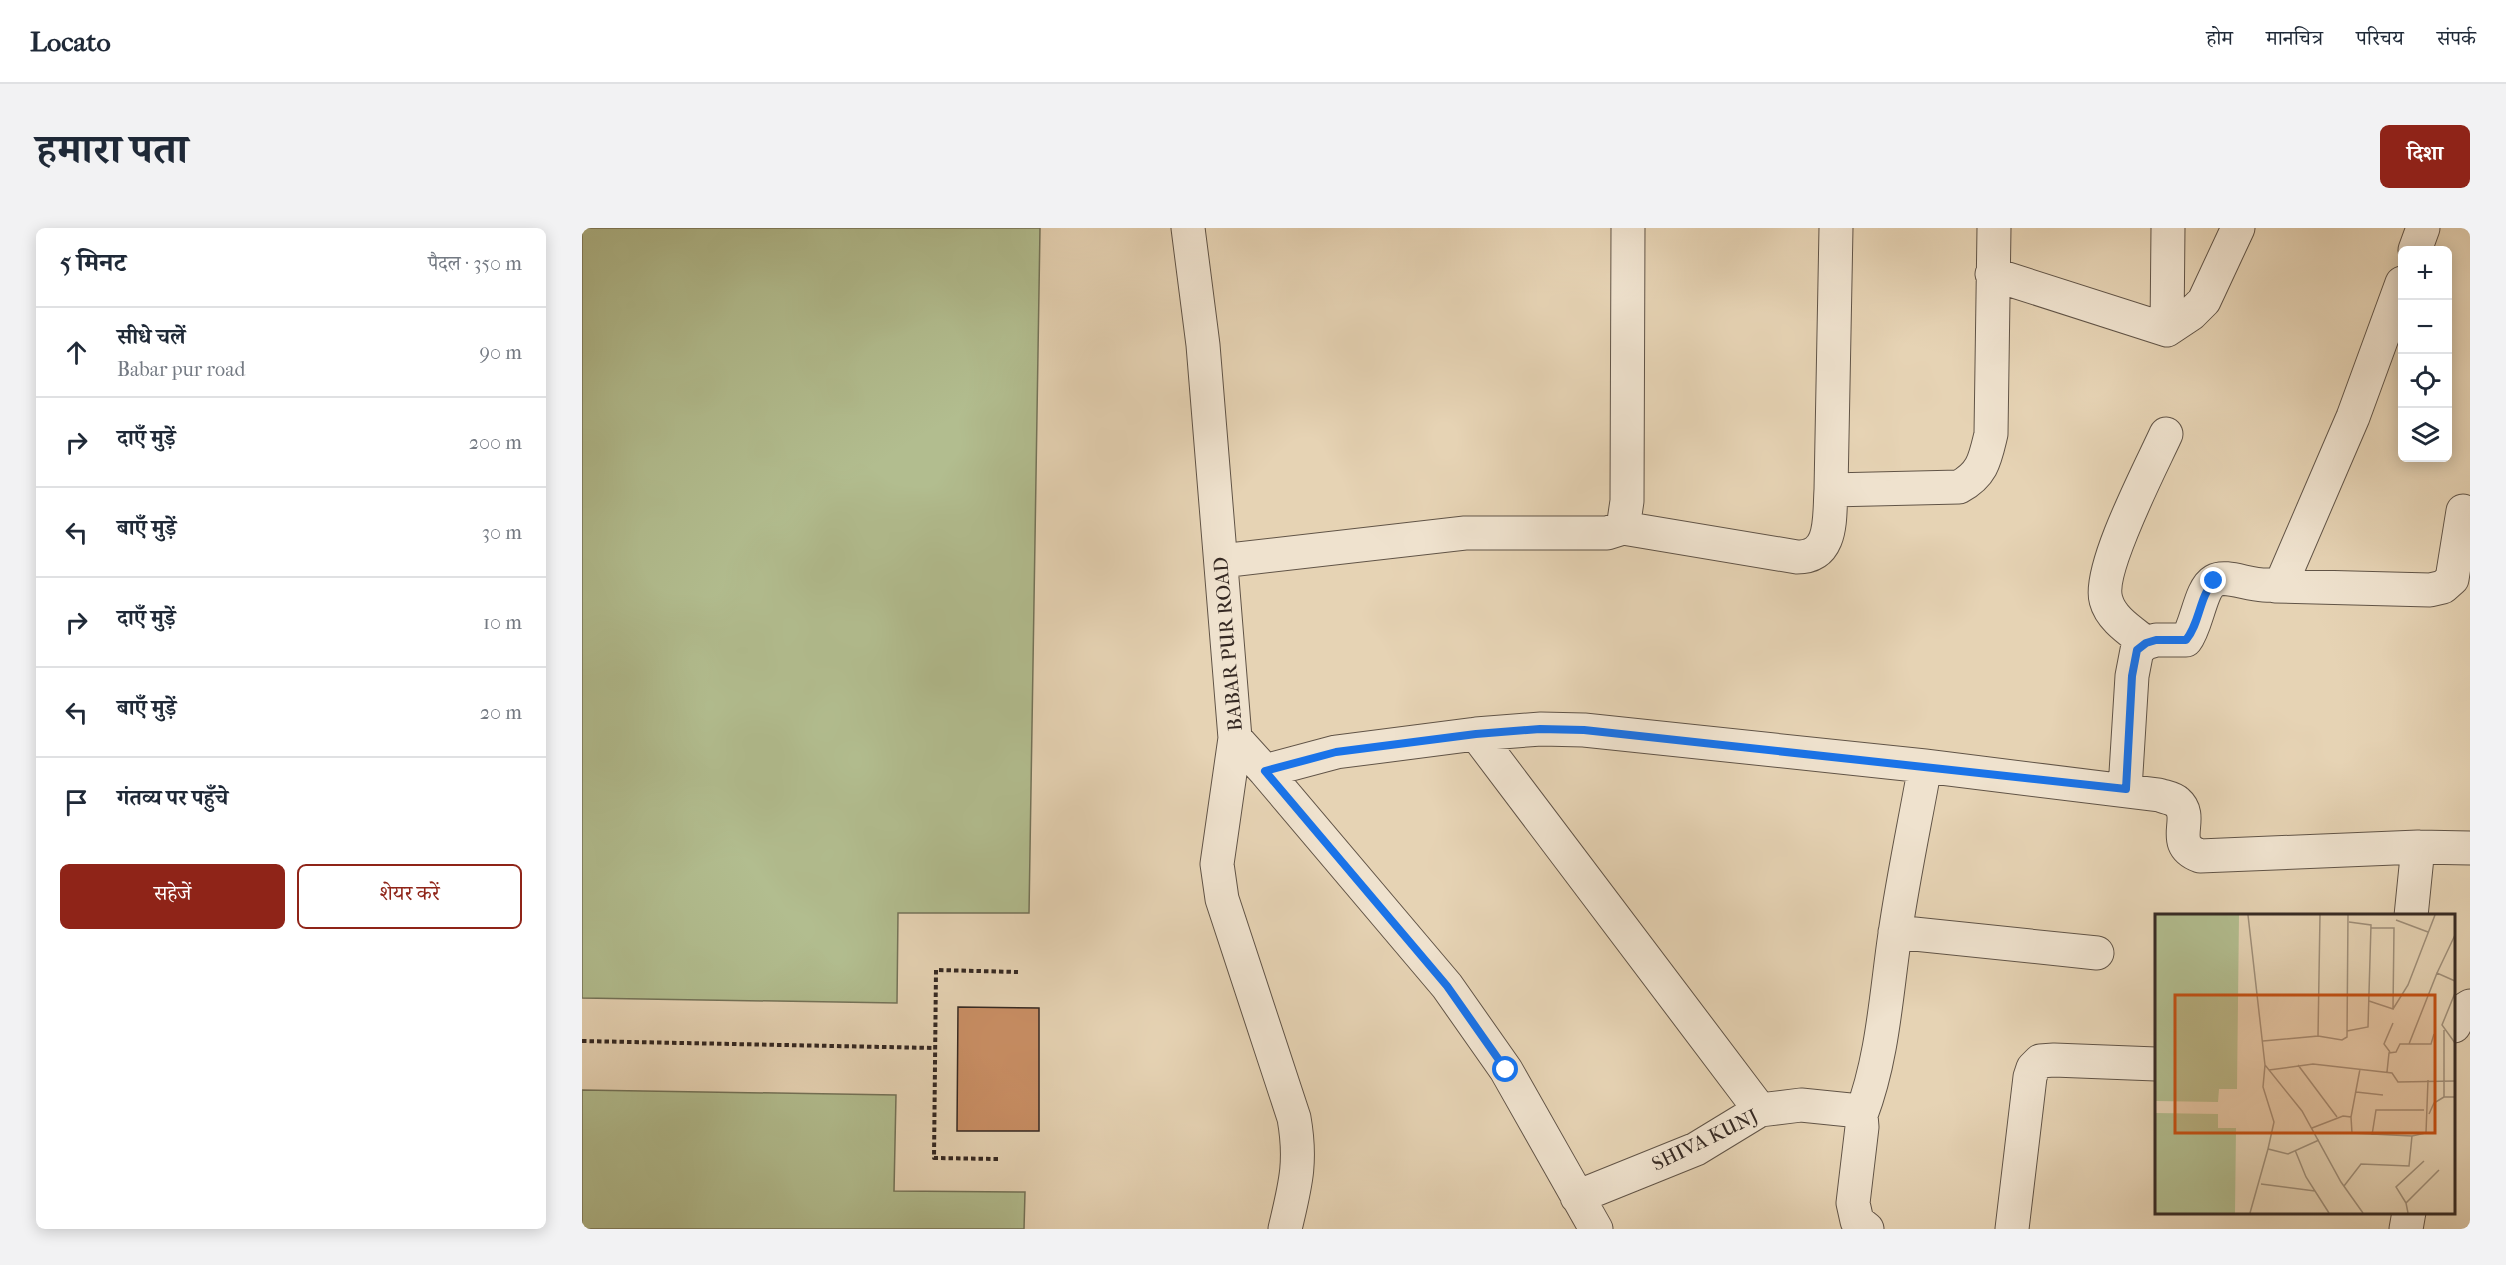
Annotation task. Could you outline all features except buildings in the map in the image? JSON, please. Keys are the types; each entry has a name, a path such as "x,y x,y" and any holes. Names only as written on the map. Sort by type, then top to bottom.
{"street":[{"name":"BABAR PUR ROAD","path":"1188,228 1203,345 1235,738 1447,986 1506,1070 1596,1229"},
{"path":"1623,528 1627,501 1628,228"},
{"path":"1221,561 1465,533 1607,533 1623,528 1797,557 1810,557 1819,550 1829,530 1836,228"},
{"path":"1831,490 1959,487 1973,479 1985,461 1991,434 1994,228"},
{"path":"2167,330 2168,228"},
{"path":"2167,330 2191,314 2204,301 2238,228"},
{"path":"2416,246 2423,228"},
{"path":"1992,274 2167,330"},
{"path":"2275,586 2282,582 2287,573 2353,417 2398,297"},
{"path":"2146,643 2112,614 2103,584 2109,560 2166,434"},
{"path":"2126,789 2132,676 2137,650 2146,643 2156,640 2186,640 2194,626 2208,587 2214,581 2224,578 2275,586 2430,590 2444,587 2452,579 2463,511"},
{"path":"1265,771 1336,752 1476,734 1540,729 1584,730 1925,766 2126,789 2159,795 2176,801 2182,808 2183,843 2190,852 2200,856 2418,847 2470,848"},
{"path":"1476,734 1760,1110"},
{"path":"1235,738 1217,864 1222,899 1294,1118 1299,1147 1296,1180 1285,1229"},
{"path":"1867,1229 1857,1221 1853,1203 1862,1127 1861,1115 1873,1083 1878,1058 1895,932 1925,766"},
{"path":"2410,914 2418,847"},
{"path":"1895,932 2097,953"},
{"path":"2455,1024 2462,1011 2470,1006"},
{"path":"2012,1229 2030,1077 2033,1068 2040,1061 2054,1060 2155,1064"},
{"name":"SHIVA KUNJ","path":"1577,1197 1696,1149 1760,1110 1801,1105 1850,1110 1861,1115"},
{"path":"2406,1229 2409,1214"}],"path":[{"path":"998,1159 934,1158 936,970 1018,972"},
{"path":"582,1041 934,1048"}],"green space":[{"path":"582,228 1040,228 1029,913 898,913 897,1003 582,998"},
{"path":"582,1090 896,1095 894,1191 1025,1192 1024,1229 582,1229"}],"route":[{"path":"1506,1070 1447,986 1265,771 1336,752 1476,734 1540,729 1584,730 2126,789 2132,676 2137,650 2146,643 2156,640 2179,642 2186,640 2191,634 2208,587 2214,581"}]}
